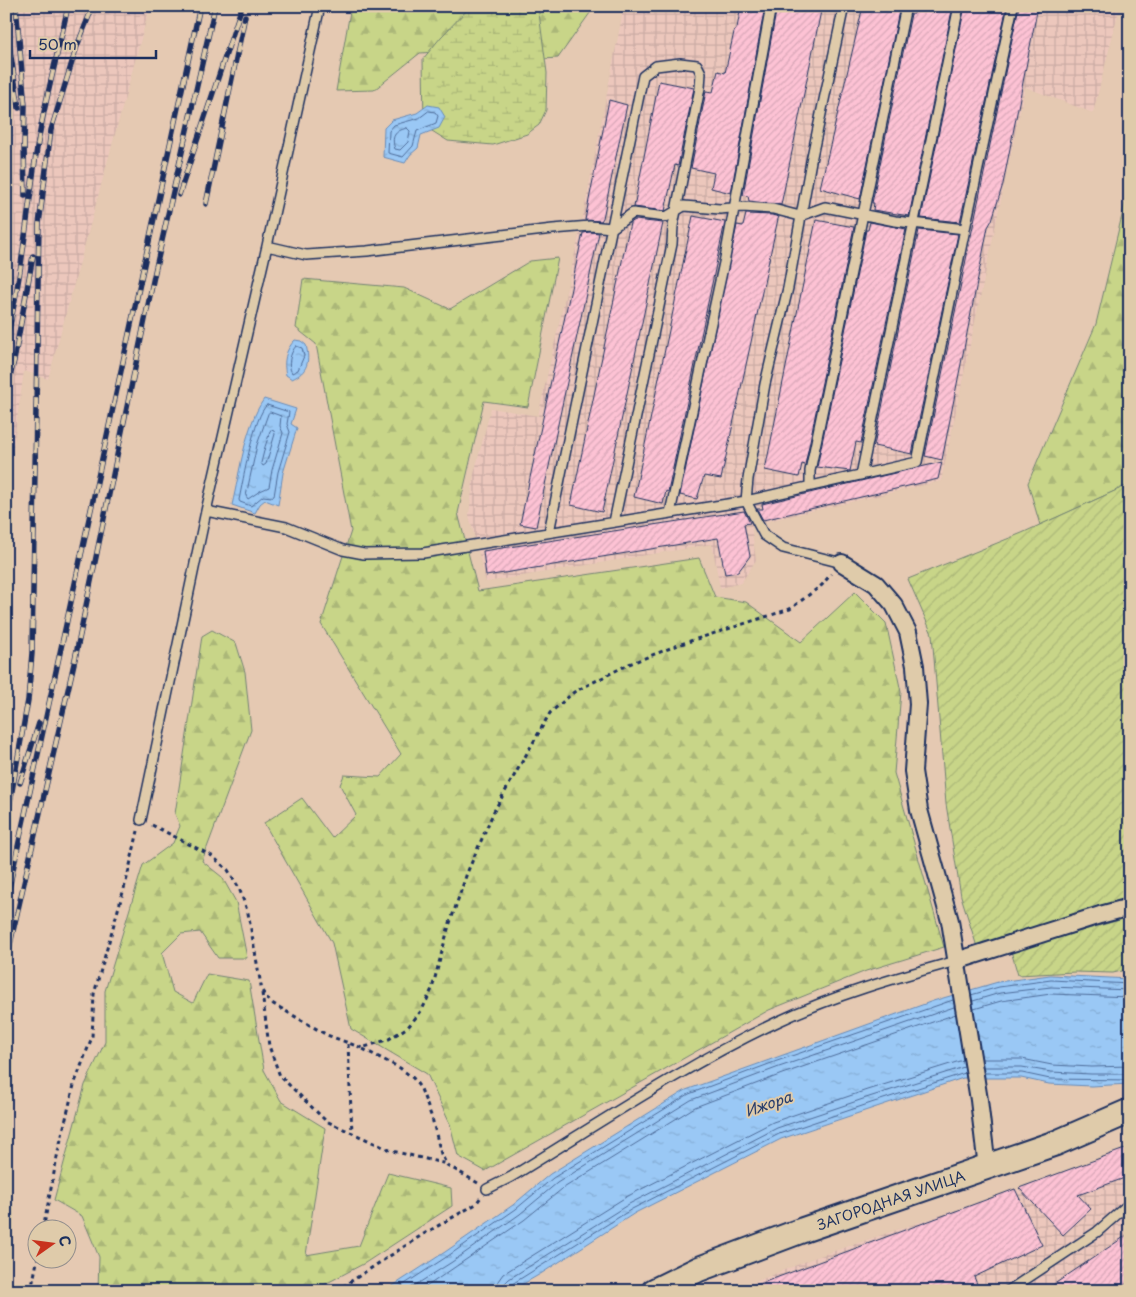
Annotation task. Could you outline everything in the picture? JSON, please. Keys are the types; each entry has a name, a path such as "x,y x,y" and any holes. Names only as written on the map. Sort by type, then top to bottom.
{"main road":[{"name":"ЗАГОРОДНАЯ УЛИЦА","path":"654,1291 699,1269 803,1230 1056,1143 1130,1112"}],"street":[{"path":"842,562 876,584 894,605 908,632 916,666 918,704 913,770 919,810 950,921 979,1100 987,1168"},
{"path":"956,961 1130,907"}],"lane":[{"path":"141,820 206,511 320,6"},
{"path":"670,513 725,258 771,6"},
{"path":"842,562 783,548 764,535 746,501 748,479 765,384 788,288 800,216 844,6"},
{"path":"810,486 810,471 906,6"},
{"path":"861,475 959,6"},
{"path":"206,511 286,527 343,550 364,554 423,553 746,501 917,462 1013,6"},
{"path":"549,532 643,76 656,66 680,63 697,65 701,73 700,88 672,226 672,244 614,522"},
{"path":"267,246 306,255 367,251 553,229 590,226 612,228 633,213 666,217 684,206 720,210 733,208 772,209 800,216 825,208 895,221 965,229"},
{"path":"487,1189 511,1177 716,1054 777,1022 850,992 956,961"},
{"path":"1008,1291 1097,1232 1130,1203"}],"path":[{"path":"362,1048 389,1039 408,1027 422,1010 432,989 448,929 467,873 494,811 550,713 574,692 629,664 681,644 790,609 822,584 842,562"},
{"path":"45,1220 58,1152 74,1085 92,1036 94,994 127,878 141,820 212,856 228,870 238,888 248,913 262,991 269,1046 280,1076 326,1121 392,1151 447,1164 487,1189 476,1204 422,1235 336,1291"},
{"path":"262,991 270,1002 327,1035 362,1048 400,1068 413,1078 421,1089 432,1118 441,1154 447,1164"},
{"path":"348,1043 352,1133"},
{"path":"31,1291 35,1270"}],"shaded area":[{"path":"6,6 150,6 48,379 24,371 6,494"},
{"path":"624,6 1120,6 1093,113 1025,87 941,481 751,525 756,560 741,583 720,588 712,544 486,582 469,515 474,474 491,408 538,416 581,227"},
{"path":"1130,1151 1130,1291 733,1291 814,1258"}],"green space":[{"path":"351,6 595,6 558,58 529,60 471,50 420,53 374,90 336,91"},
{"path":"471,6 538,6 547,73 546,110 539,125 527,134 493,145 448,141 424,126 423,59"},
{"path":"1130,182 1130,484 1040,525 1028,483 1096,324"},
{"path":"558,258 528,407 484,401 458,513 478,591 699,558 715,597 746,602 801,642 855,592 886,623 901,692 894,773 944,947 866,971 769,1010 485,1171 458,1156 450,1124 427,1074 351,1029 332,943 264,823 302,798 332,838 356,815 340,785 344,775 380,777 401,754 321,624 351,531 316,344 296,328 303,279 404,288 450,309 530,261"},
{"path":"1130,484 1130,905 977,947 961,896 946,804 932,634 908,579 1022,533"},
{"path":"212,630 236,643 245,672 251,730 202,861 222,877 236,902 247,958 218,958 200,932 181,934 162,953 173,992 193,1003 207,974 249,981 264,1070 281,1101 325,1128 306,1255 359,1246 388,1173 451,1188 452,1206 365,1263 312,1291 98,1291 99,1257 82,1216 54,1200 85,1085 105,1042 105,991 143,865 173,843 180,826 175,814 202,636"},
{"path":"1130,917 1130,969 1113,973 1075,972 1018,975 1011,951"}],"water":[{"path":"428,105 439,107 445,117 439,128 421,135 418,148 405,163 383,157 384,128 392,120 417,113"},
{"path":"295,340 301,341 306,345 308,361 302,373 292,379 286,375 285,361 287,352"},
{"path":"264,399 296,409 291,424 297,428 283,473 278,505 265,500 260,504 255,513 232,505 252,422"},
{"name":"Ижора","path":"1050,975 1130,979 1130,1084 1091,1086 1049,1084 1021,1078 963,1078 781,1139 635,1213 511,1291 385,1291 513,1205 550,1174 686,1090 933,1001 998,982"}],"building":[{"path":"741,6 765,6 731,193 711,188 714,173 691,168 706,91 713,92 718,71 725,73"},
{"path":"777,6 822,6 781,205 749,201 748,196 743,195"},
{"path":"863,6 875,6 899,11 860,199 820,188"},
{"path":"915,6 953,6 909,216 873,210 874,203 872,203 911,14 914,14"},
{"path":"965,6 1007,6 960,222 921,218"},
{"path":"1019,6 1038,6 1003,184 988,227 942,460 925,456"},
{"path":"659,81 694,88 678,166 675,165 665,211 634,207"},
{"path":"609,100 627,105 603,218 601,221 585,220"},
{"path":"746,214 779,217 721,479 704,476 697,499 680,495 737,225 743,226"},
{"path":"693,216 725,222 668,492 666,491 663,504 634,497"},
{"path":"635,220 663,223 602,512 571,505 630,223"},
{"path":"816,220 854,227 805,465 802,464 799,477 765,470"},
{"path":"870,222 906,229 861,443 856,442 850,471 817,467 866,230 868,230"},
{"path":"919,230 958,234 912,454 874,446"},
{"path":"583,233 599,233 536,527 520,524"},
{"path":"942,462 938,479 763,520 757,509 763,509 762,504"},
{"path":"744,511 750,523 744,524 750,556 738,572 725,574 718,538 486,576 483,551"},
{"path":"1130,1147 1130,1176 1078,1195 1091,1209 1063,1235 1019,1188"},
{"path":"1015,1189 1042,1245 974,1277 980,1291 746,1291 746,1289"},
{"path":"1130,1233 1130,1281 1116,1291 1044,1291"}],"railway":[{"path":"16,6 25,106 25,196"},
{"path":"6,341 20,269 40,130 68,6"},
{"path":"6,825 28,700 32,653 39,224 51,130 77,46 93,6"},
{"path":"6,902 200,6"},
{"path":"6,962 75,659 154,276 215,6"},
{"path":"179,195 242,6"},
{"path":"206,204 245,16"},
{"path":"6,25 19,108"},
{"path":"6,391 14,361 33,256"},
{"path":"20,783 39,723"}]}
